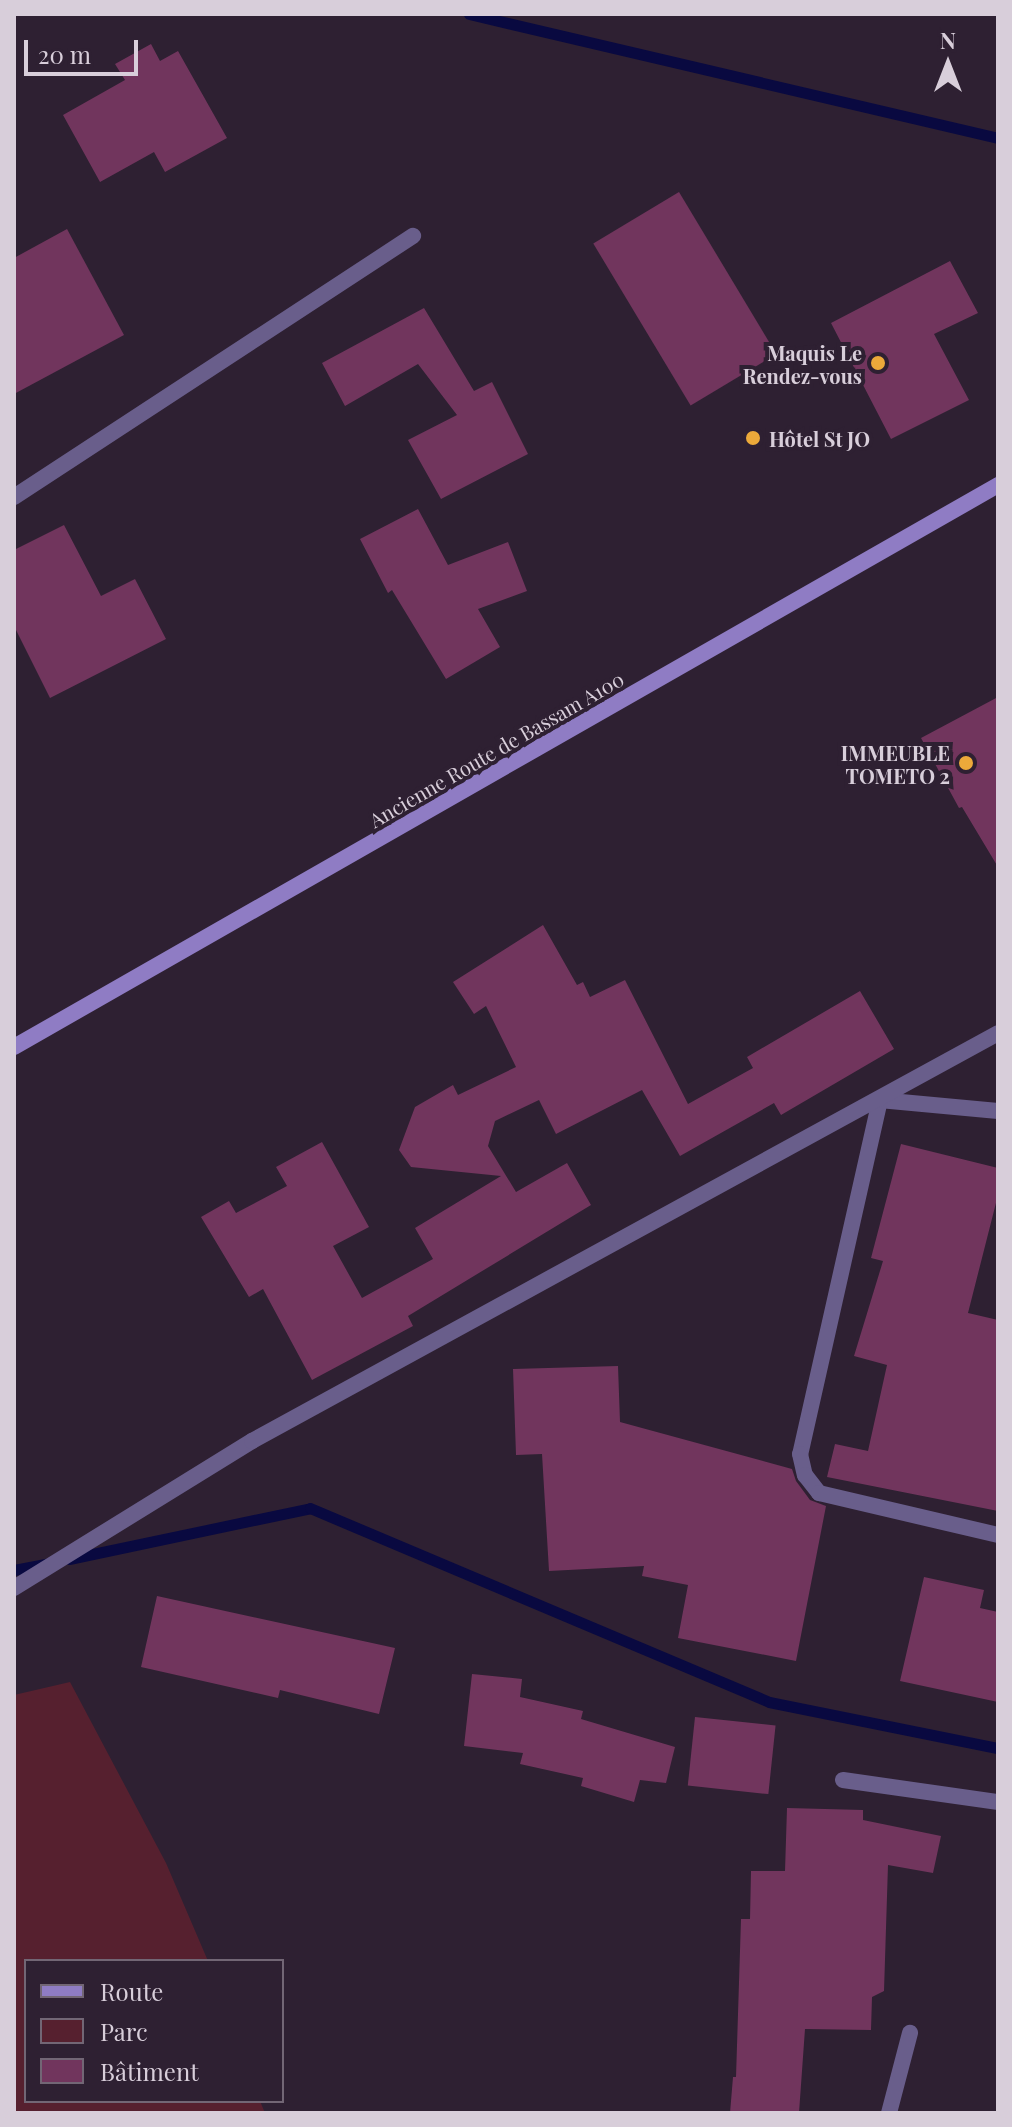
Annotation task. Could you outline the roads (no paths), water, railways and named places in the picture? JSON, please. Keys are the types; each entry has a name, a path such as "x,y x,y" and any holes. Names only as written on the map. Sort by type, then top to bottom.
{"main road":[{"name":"Ancienne Route de Bassam A100","path":"14,1047 998,485"}],"street":[{"path":"14,497 413,236"},
{"path":"14,1588 252,1441 998,1033"},
{"path":"880,1100 998,1111"},
{"path":"880,1100 800,1454 805,1475 819,1493 998,1535"},
{"path":"843,1780 998,1802"},
{"path":"889,2113 910,2033"}],"waterway":[{"path":"469,14 998,138"},
{"path":"69,1559 310,1508 769,1702 998,1748"},
{"path":"14,1570 49,1563"}],"place":[{"name":"Maquis Le Rendez-vous","path":"878,363"},
{"name":"Hôtel St JO","path":"753,438"},
{"name":"IMMEUBLE TOMETO 2","path":"966,763"}]}
